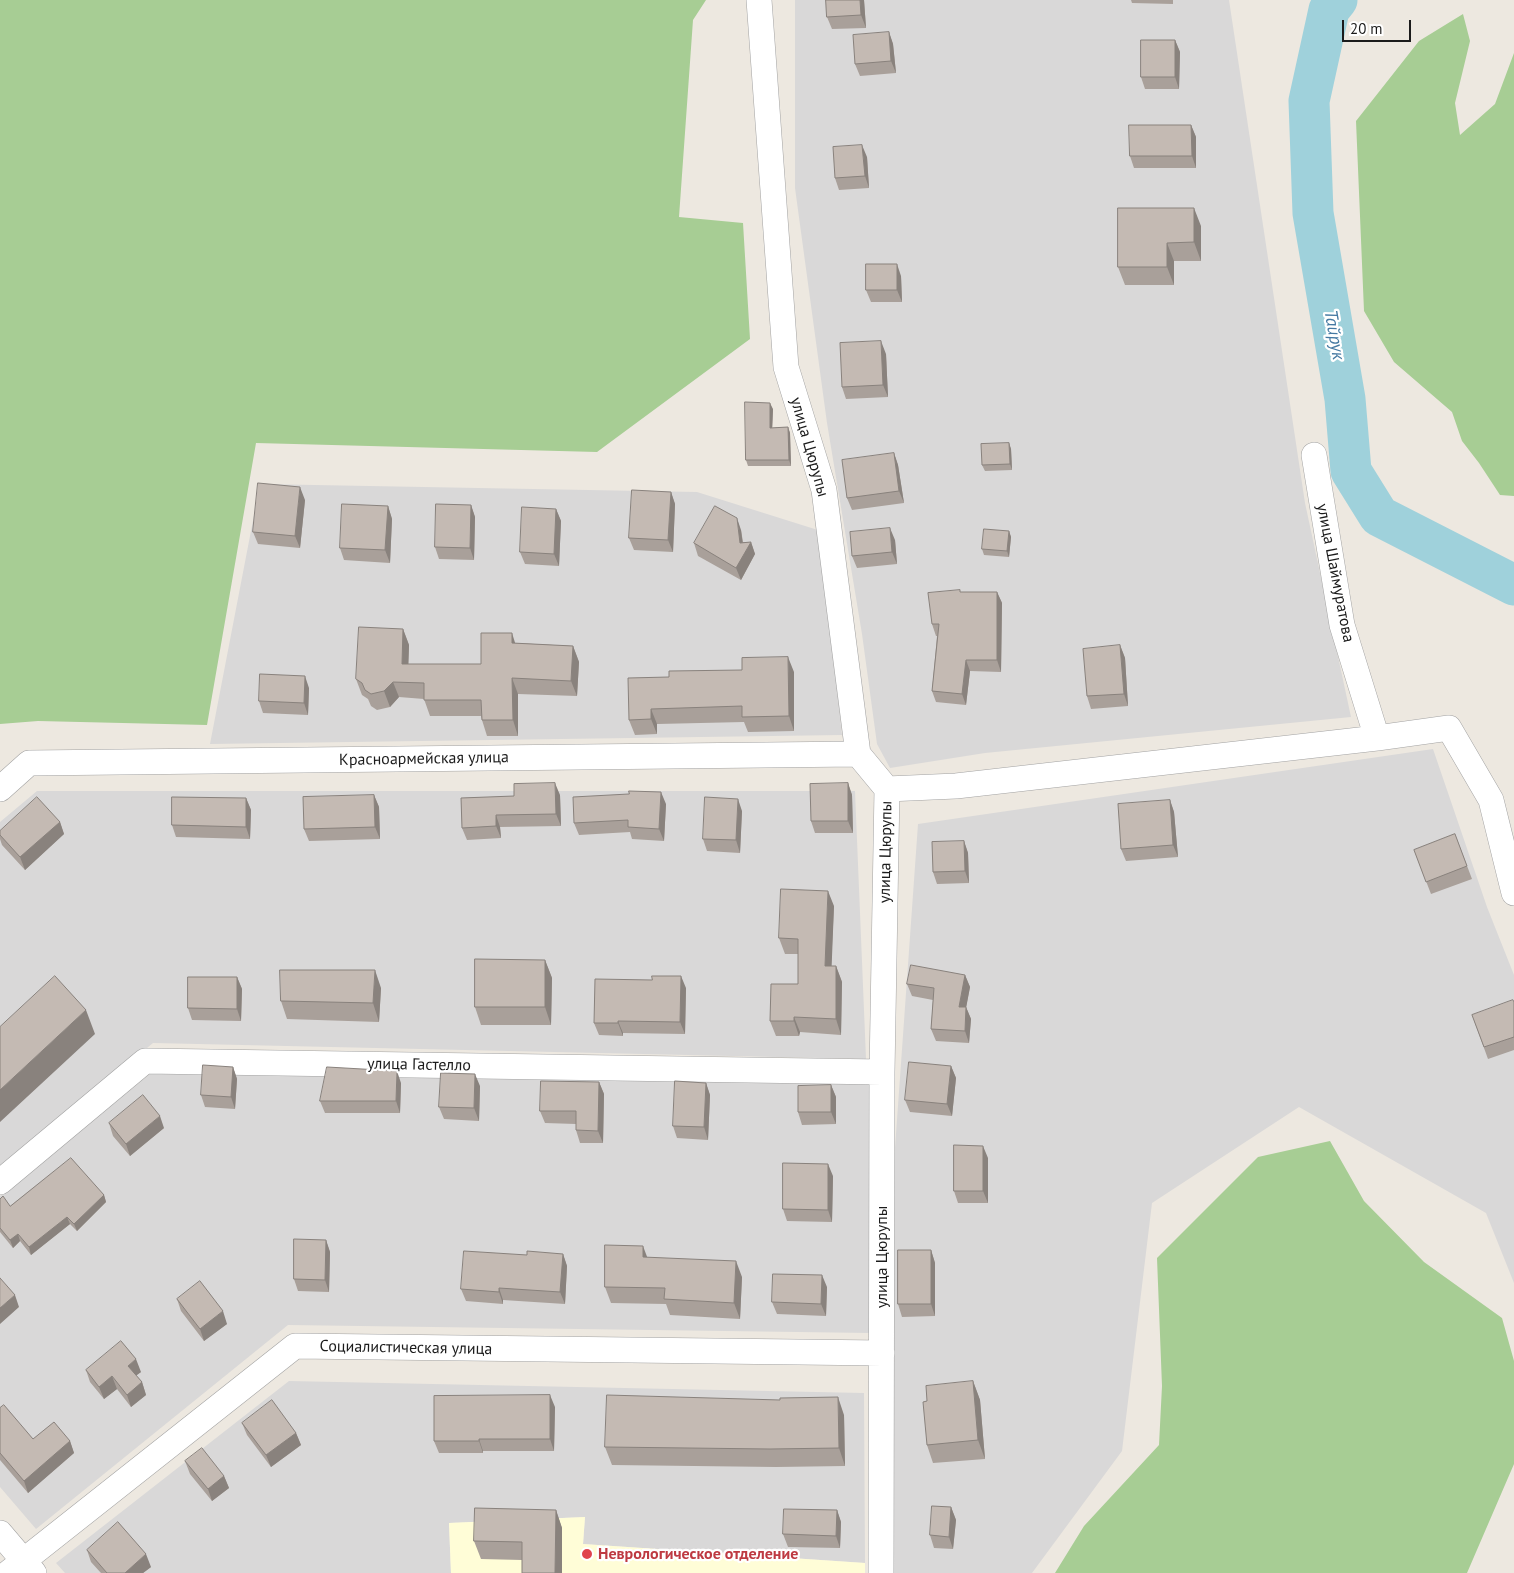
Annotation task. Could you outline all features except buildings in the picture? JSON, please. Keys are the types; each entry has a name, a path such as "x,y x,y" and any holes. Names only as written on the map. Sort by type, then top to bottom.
{"street":[{"name":"улица Цюрупы","path":"759,0 786,367 824,490 858,754 887,789 882,1072 880,1573"},
{"name":"улица Шаймуратова","path":"1314,455 1342,625 1377,738"},
{"path":"887,789 956,786 1377,738 1449,728 1491,800 1514,893"},
{"name":"Красноармейская улица","path":"0,789 29,763 858,754"},
{"name":"улица Гастелло","path":"0,1182 145,1061 882,1072"},
{"name":"Социалистическая улица","path":"22,1569 295,1346 882,1353"},
{"path":"0,1533 22,1569"}],"shaded area":[{"path":"795,0 1229,0 1305,503 1351,717 985,753 890,768 877,744 862,634 827,423 795,188"},
{"path":"260,484 697,492 821,531 842,735 210,744"},
{"path":"1433,749 1487,907 1514,975 1514,1283 1486,1213 1299,1107 1152,1203 1122,1451 1032,1573 894,1573 893,1176 918,824"},
{"path":"37,791 855,791 866,1059 153,1043 0,1170 0,822"},
{"path":"151,1073 874,1081 870,1333 288,1325 36,1529 0,1487 0,1196"},
{"path":"289,1381 864,1393 865,1563 583,1544 585,1517 449,1523 451,1573 65,1573 56,1563"},
{"name":"Неврологическое отделение","path":"585,1517 583,1544 865,1563 865,1573 451,1573 449,1523"}],"green space":[{"path":"0,0 706,0 693,20 679,217 743,223 750,339 597,452 256,443 207,725 38,721 0,724"},
{"path":"1463,14 1470,41 1455,103 1460,135 1495,104 1514,53 1514,496 1500,495 1462,441 1452,412 1394,362 1364,311 1356,121 1419,41"},
{"path":"1330,1141 1364,1201 1424,1262 1502,1318 1514,1361 1514,1464 1467,1573 1055,1573 1084,1526 1159,1445 1162,1386 1157,1258 1258,1157"}],"waterway":[{"name":"Тайрук","path":"1337,0 1329,10 1309,101 1313,213 1345,399 1351,471 1379,516 1514,585"}],"place":[{"name":"Неврологическое отделение","path":"587,1554"}]}
